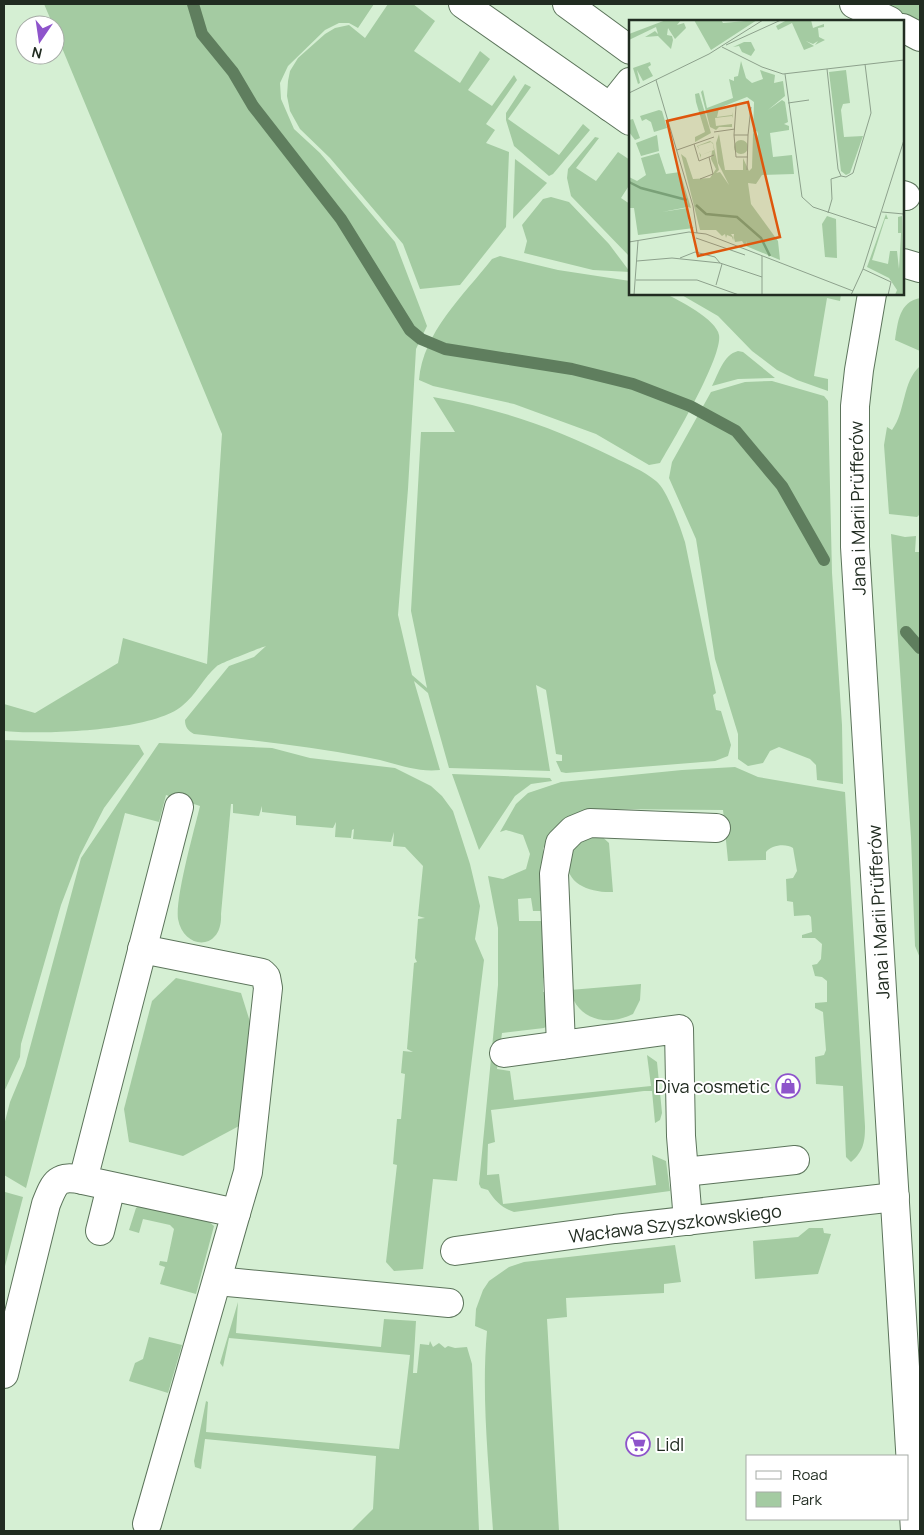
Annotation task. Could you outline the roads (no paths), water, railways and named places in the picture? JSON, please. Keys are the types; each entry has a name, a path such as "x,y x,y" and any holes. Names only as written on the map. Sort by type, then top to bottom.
{"street":[{"path":"463,4 620,114 629,85"},
{"path":"567,4 629,49"},
{"path":"854,4 888,20"},
{"path":"904,29 920,37"},
{"path":"904,263 920,268"},
{"name":"Jana i Marii Prüfferów","path":"872,295 855,406 855,547 915,1531"},
{"path":"83,1180 179,807"},
{"path":"562,1045 554,874 560,843 573,830 590,823 716,828"},
{"path":"142,949 262,973 266,977 268,988 248,1172 147,1524"},
{"path":"504,1054 679,1029 684,1172 688,1221"},
{"path":"684,1172 795,1160"},
{"path":"4,1374 49,1196 60,1179 68,1177 236,1213"},
{"path":"100,1231 111,1187"},
{"name":"Wacława Szyszkowskiego","path":"455,1251 895,1197"},
{"path":"217,1281 448,1303"}],"waterway":[{"path":"193,4 202,34 233,72 253,106 341,219 410,330 421,339 445,349 572,369 633,384 690,406 736,431 782,486 824,560"},
{"path":"906,632 920,648"}],"place":[{"name":"Diva cosmetic","path":"788,1086"},
{"name":"Lidl","path":"638,1444"}]}
